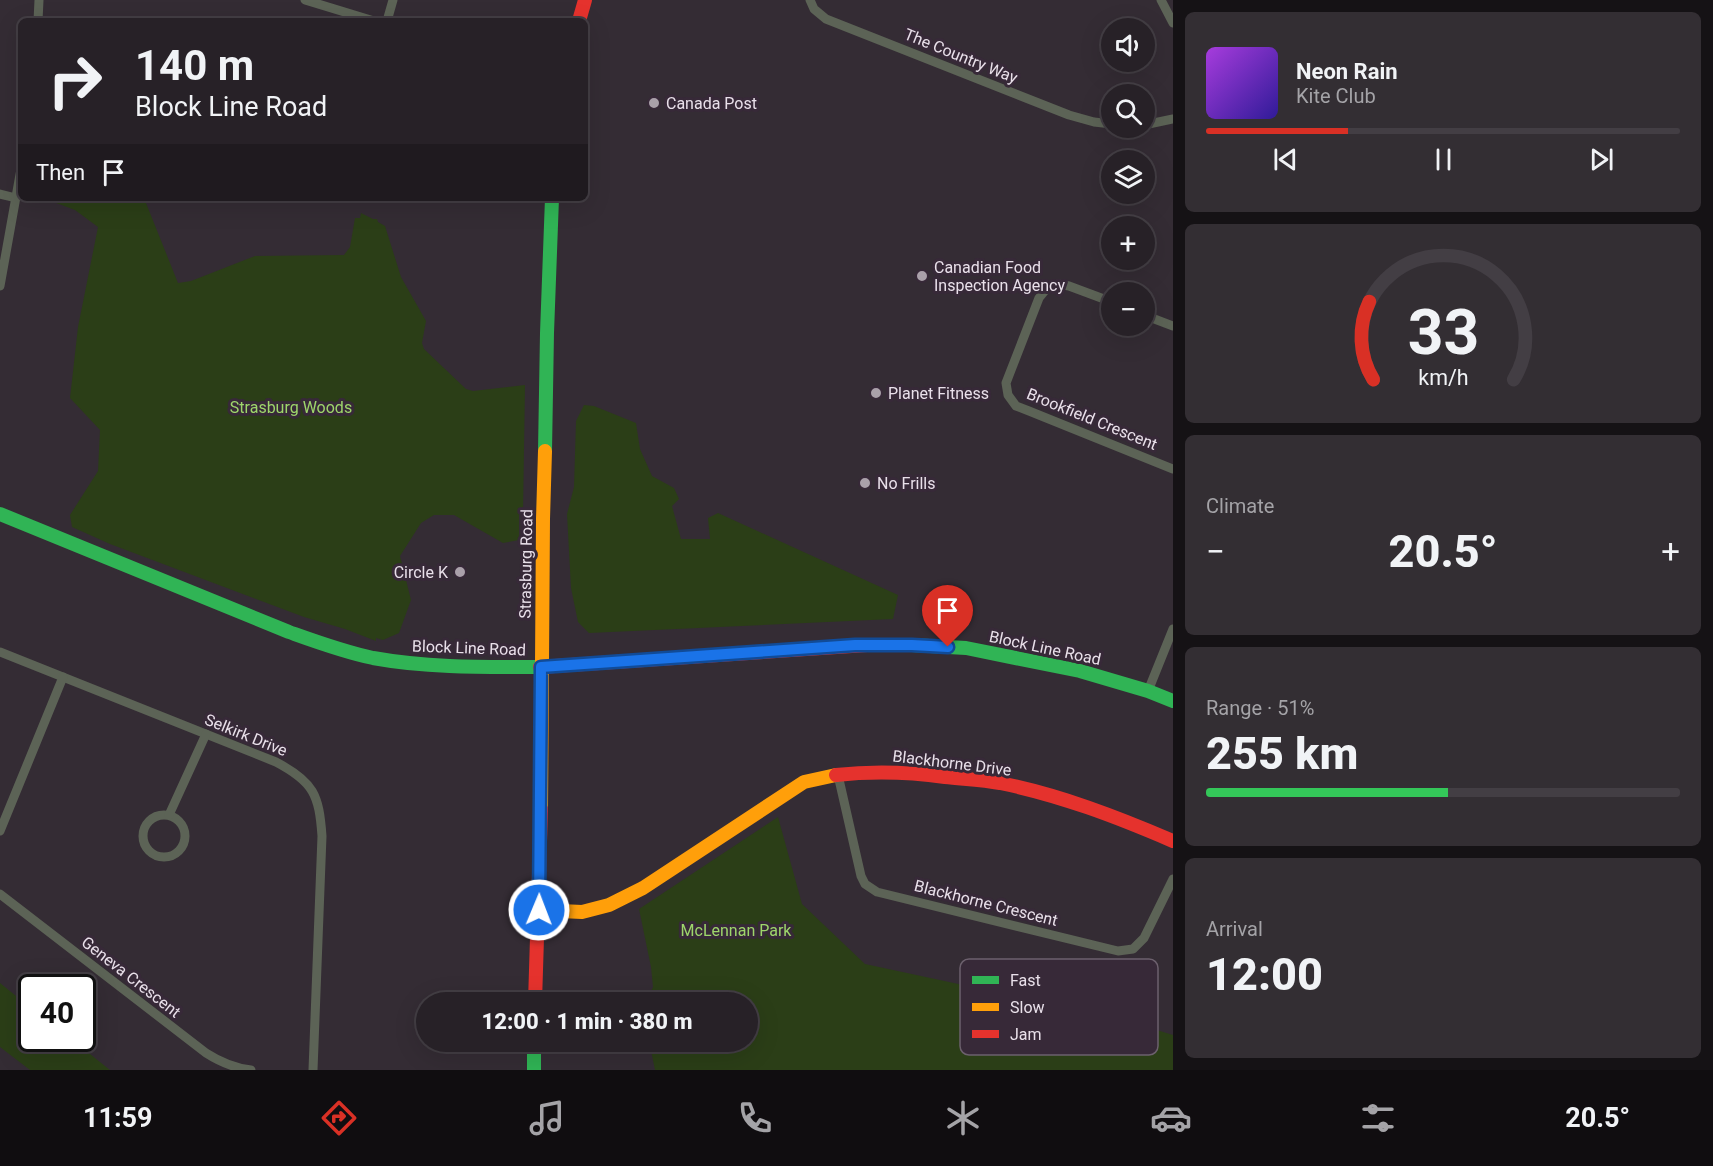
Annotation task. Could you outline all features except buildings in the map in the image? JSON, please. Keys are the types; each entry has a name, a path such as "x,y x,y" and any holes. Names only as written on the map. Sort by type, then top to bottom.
{"street":[{"path":"38,18 39,0"},
{"path":"305,0 364,18"},
{"path":"388,18 393,0"},
{"path":"580,18 585,0"},
{"name":"The Country Way","path":"810,0 814,9 826,19 1069,115 1101,123"},
{"path":"1161,0 1173,22"},
{"path":"1155,123 1173,119"},
{"path":"0,286 18,187"},
{"path":"0,194 16,198"},
{"name":"Strasburg Road","path":"535,992 539,910 547,333 552,201"},
{"name":"Brookfield Crescent","path":"1101,298 1069,286 1058,284 1048,287 1039,298 1006,383 1008,395 1016,406 1173,469"},
{"path":"1155,319 1173,326"},
{"name":"Block Line Road","path":"0,514 289,632 336,649 375,658 456,667 541,667 855,645 912,645 966,648 1080,671 1148,691 1173,701"},
{"path":"1148,691 1173,629"},
{"name":"Selkirk Drive","path":"0,652 276,762 305,780 314,793 320,810 322,836 313,1070"},
{"path":"0,831 63,677"},
{"path":"169,815 206,734"},
{"name":"Blackhorne Drive","path":"539,910 582,912 609,905 643,888 804,782 838,775 879,772 922,774 999,783 1069,801 1114,816 1173,841"},
{"name":"Blackhorne Crescent","path":"838,775 861,876 865,885 877,892 1118,951 1133,948 1144,938 1173,879"},
{"path":"162,814 169,815 182,825 185,833 184,844 179,851 163,857 147,849 143,842 143,833 150,820 162,814"},
{"name":"Geneva Crescent","path":"0,894 206,1053 219,1062 239,1069 251,1070"},
{"path":"534,1052 534,1070"}],"green space":[{"name":"Strasburg Woods","path":"51,201 145,201 178,283 191,281 255,256 344,255 350,247 355,218 360,218 361,213 377,219 385,226 401,277 426,321 422,343 424,349 466,389 473,391 525,385 523,513 519,514 519,540 503,543 454,515 434,515 421,523 400,556 411,600 399,633 383,640 376,638 376,641 304,617 110,544 72,527 70,515 98,471 100,430 70,398 78,327 98,227 75,210"},
{"path":"584,405 594,406 636,423 640,449 652,476 674,488 679,499 672,506 681,539 710,539 708,518 718,513 898,595 893,619 589,633 578,622 571,588 567,514 574,487 576,421"},
{"name":"McLennan Park","path":"778,817 802,904 865,964 960,984 960,1055 1158,1055 1158,1030 1173,1035 1173,1070 655,1070 651,1052 758,1052 758,992 651,992 653,987 639,909"},
{"path":"0,983 18,998 18,1052 88,1052 110,1070 30,1070 0,1047"}],"traffic: fast":[{"path":"545,451 552,201"},
{"path":"0,514 289,632 352,653 373,658 436,665 540,667"},
{"path":"867,645 966,648 1080,671 1148,691 1173,701"},
{"path":"534,1052 534,1070"}],"traffic: slow":[{"path":"541,809 545,451"},
{"path":"539,910 582,912 609,905 643,888 804,782 836,775"}],"traffic: jam":[{"path":"580,18 585,0"},
{"path":"540,667 867,645"},
{"path":"836,775 904,773 1000,783 1088,808 1173,841"},
{"path":"535,992 541,809"}],"place":[{"name":"Canada Post","path":"654,103"},
{"name":"Canadian Food Inspection Agency","path":"922,276"},
{"name":"Planet Fitness","path":"876,393"},
{"name":"No Frills","path":"865,483"},
{"name":"Circle K","path":"460,572"}],"route":[{"path":"539,910 541,667 855,645 948,647"}]}
